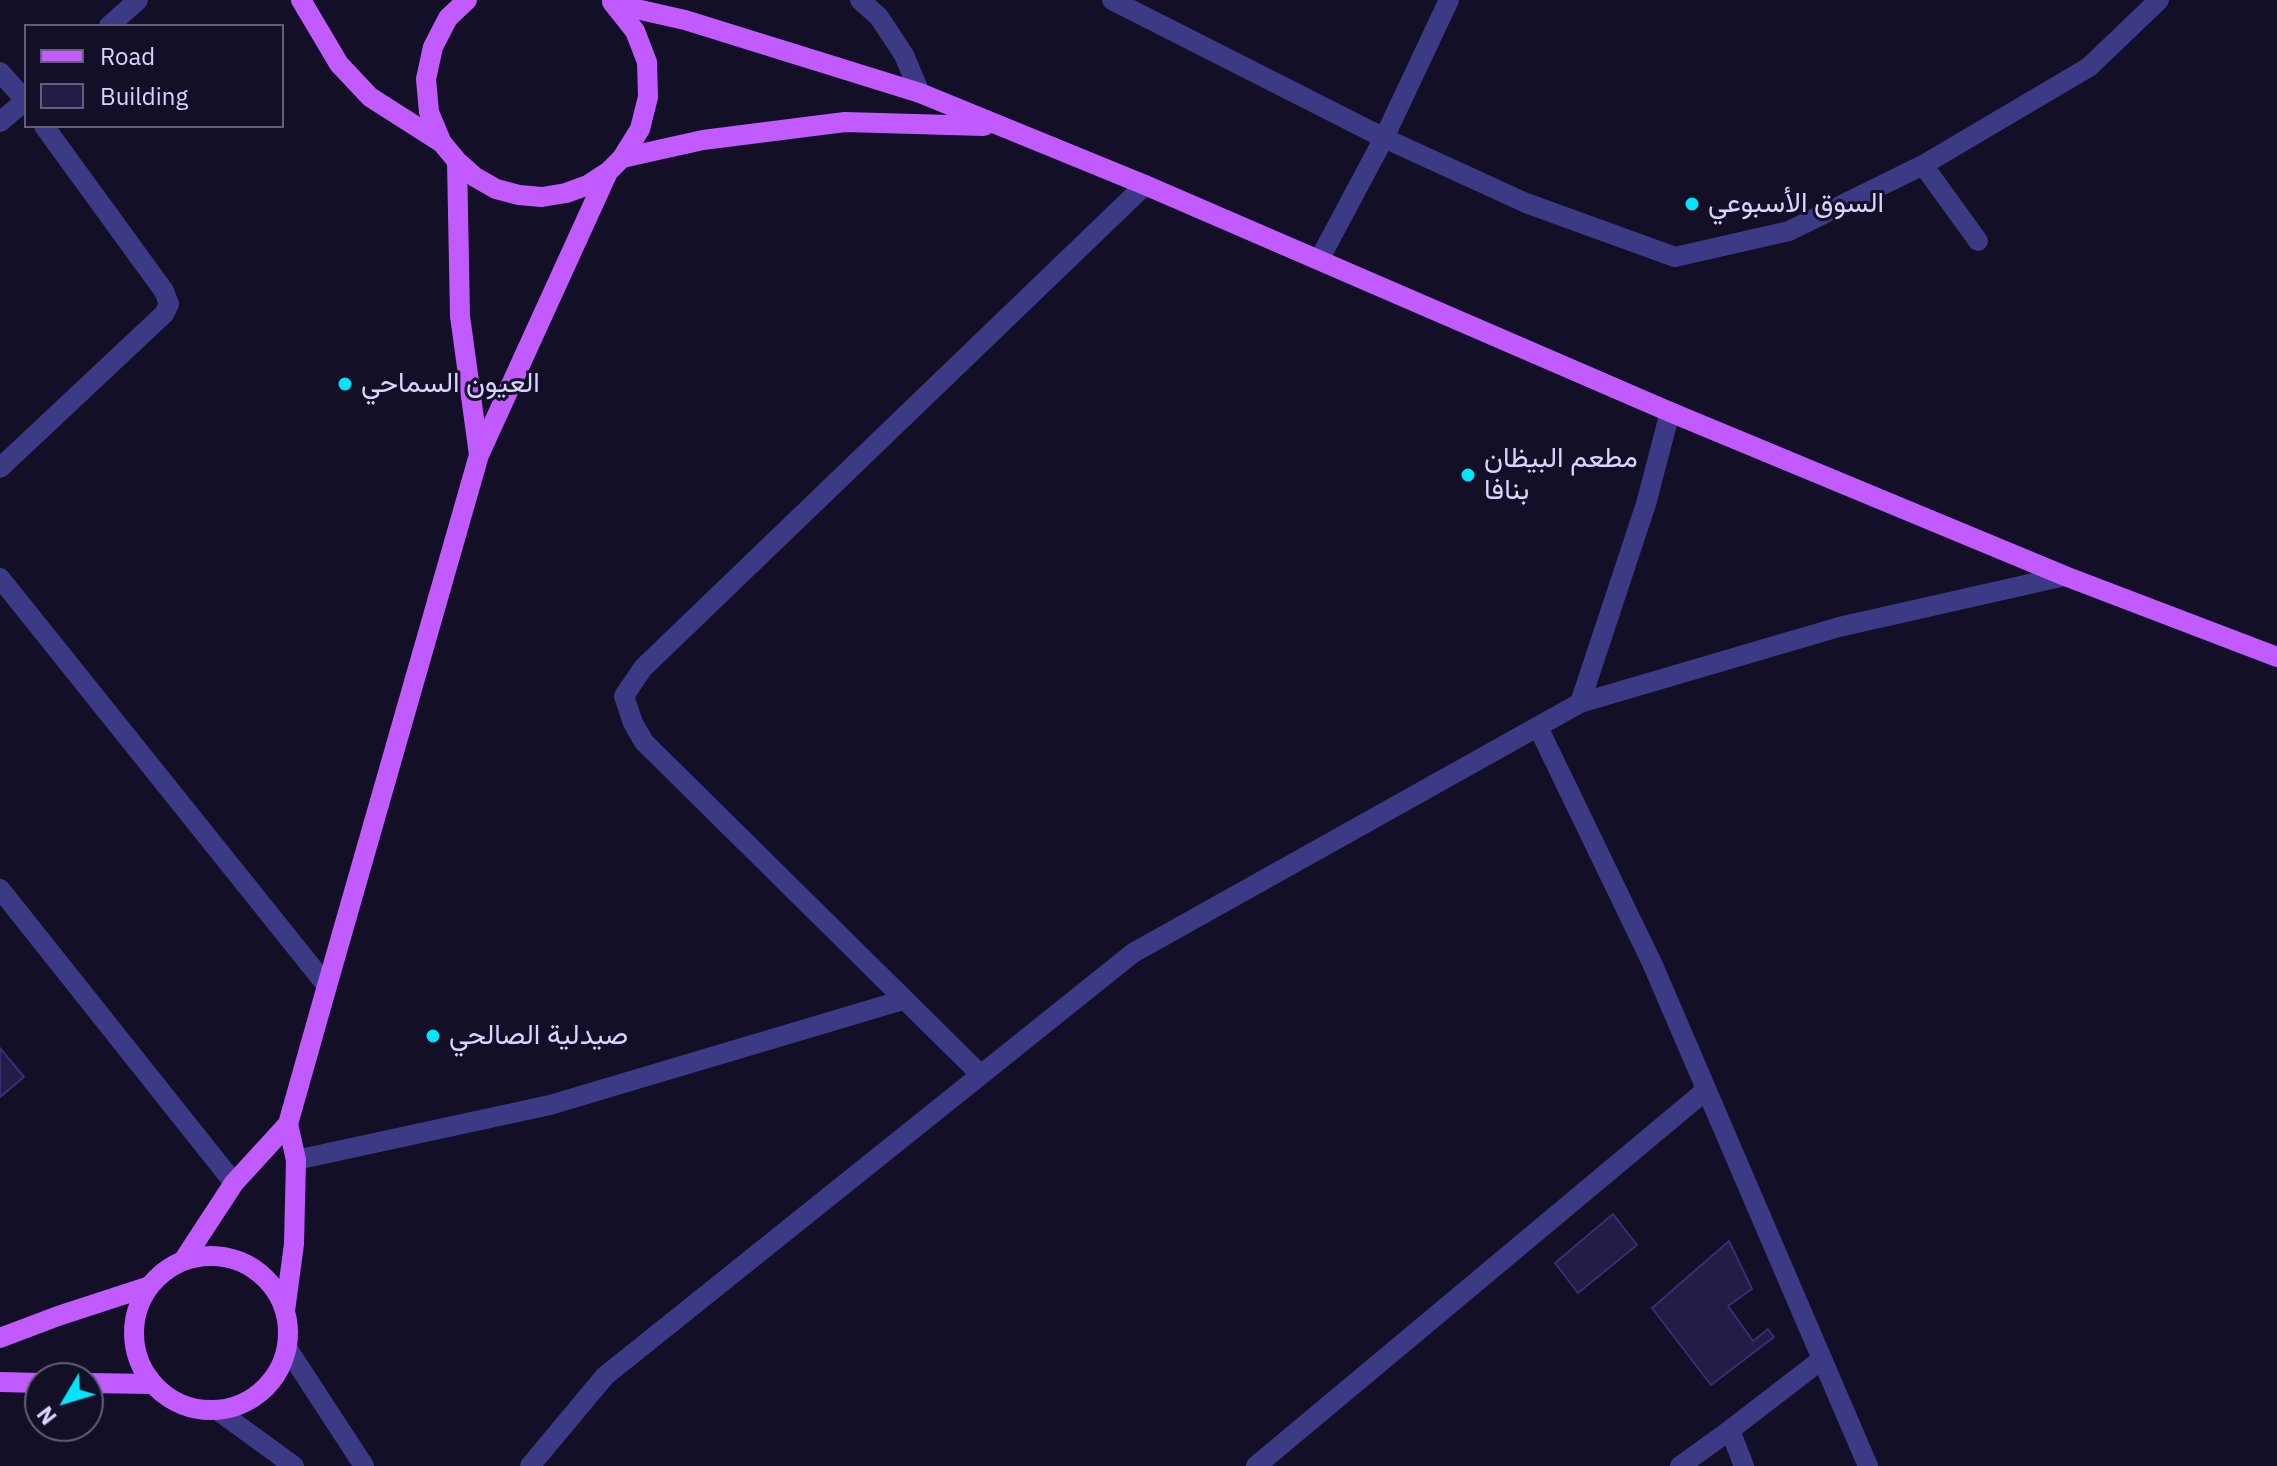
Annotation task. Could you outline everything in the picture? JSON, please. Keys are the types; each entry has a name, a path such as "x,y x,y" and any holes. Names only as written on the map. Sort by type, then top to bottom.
{"main road":[{"path":"301,0 339,64 370,97 442,143"},
{"path":"467,0 448,18 433,47 426,79 429,112 442,143 457,161 475,177 496,189 519,195 542,197 566,193 588,185 615,165 703,140 845,122 996,127"},
{"path":"611,2 685,20 920,93 996,127 1145,185 1670,412 2065,576 2277,657"},
{"path":"183,1261 234,1183 288,1124 479,455 615,165 640,129 648,97 647,62 635,31 611,2"},
{"path":"457,161 460,316 479,455"},
{"path":"285,1311 274,1288 255,1270 233,1259 208,1256 183,1261 150,1286 140,1304 134,1325 135,1346 153,1384 172,1399 193,1408 217,1410 242,1404 262,1391 279,1372 287,1348 285,1311 294,1244 296,1160 288,1124"},
{"path":"0,1338 150,1286"},
{"path":"0,1382 24,1383"},
{"path":"104,1383 153,1384"}],"street":[{"path":"111,24 138,0"},
{"path":"860,0 879,17 904,55 920,93"},
{"path":"1112,0 1384,138 1526,203 1675,257 1789,231 1923,165 2089,67 2159,0"},
{"path":"1319,260 1384,138 1449,0"},
{"path":"0,72 24,98"},
{"path":"0,122 24,102"},
{"path":"0,468 164,314 169,304 164,291 45,128"},
{"path":"1923,165 1978,241"},
{"path":"980,1074 644,742 633,723 624,696 643,668 1145,185"},
{"path":"1580,703 1646,504 1670,412"},
{"path":"530,1466 605,1376 1133,953 1580,703 1839,627 2065,576"},
{"path":"0,578 327,986"},
{"path":"1538,727 1652,963 1868,1466"},
{"path":"0,889 234,1183"},
{"path":"296,1160 550,1105 903,1000"},
{"path":"1256,1466 1705,1091"},
{"path":"287,1348 364,1466"},
{"path":"1680,1466 1821,1360"},
{"path":"217,1410 294,1466"},
{"path":"1730,1430 1744,1466"}],"building":[{"path":"0,1048 24,1077 0,1097"},
{"path":"1613,1214 1637,1245 1578,1293 1555,1263"},
{"path":"1729,1241 1752,1289 1728,1306 1753,1341 1768,1329 1774,1337 1711,1385 1652,1308"}],"place":[{"name":"السوق الأسبوعي","path":"1692,204"},
{"name":"العيون السماحي","path":"345,384"},
{"name":"مطعم البيظان بنافا","path":"1468,475"},
{"name":"صيدلية الصالحي","path":"433,1036"}]}
